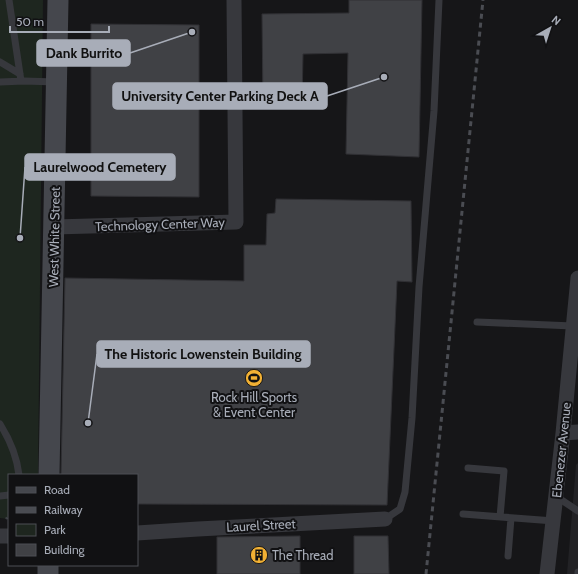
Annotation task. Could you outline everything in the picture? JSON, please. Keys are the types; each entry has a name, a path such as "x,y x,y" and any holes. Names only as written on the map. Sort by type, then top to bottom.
{"street":[{"name":"West White Street","path":"49,474 58,0"},
{"name":"Technology Center Way","path":"54,227 236,222 234,0"},
{"name":"Ebenezer Avenue","path":"547,574 557,497 571,432 573,326 578,278"},
{"name":"Laurel Street","path":"138,533 385,519"}],"lane":[{"path":"9,0 20,77"},
{"path":"385,519 400,509 405,492 412,418 418,287 434,111 439,0"},
{"path":"0,62 20,77"},
{"path":"0,82 20,77 57,82"},
{"path":"477,322 573,326"},
{"path":"0,424 11,445 19,474"},
{"path":"468,468 504,471 500,517"},
{"path":"557,497 578,511"},
{"path":"462,514 554,521"},
{"path":"508,556 511,518"}],"shaded area":[{"path":"578,463 578,574 567,574 576,465"}],"green space":[{"path":"0,0 43,0 38,474 8,474 8,519 0,518"}],"building":[{"path":"349,0 422,0 419,157 346,154 348,53 303,54 302,103 263,103 262,14 349,13"},
{"path":"91,24 199,25 199,197 91,196"},
{"name":"Rock Hill Sports & Event Center","path":"276,199 411,201 412,282 397,281 387,505 138,504 138,474 61,474 65,278 244,281 244,245 266,245 267,214 275,213"},
{"name":"The Thread","path":"300,536 300,574 217,574 217,537"},
{"name":"The Thread","path":"354,536 388,536 389,574 354,574"}],"railway":[{"path":"426,574 483,0"}],"place":[{"name":"Dank Burrito","path":"192,32"},
{"name":"University Center Parking Deck A","path":"384,77"},
{"name":"Laurelwood Cemetery","path":"20,238"},
{"name":"Rock Hill Sports & Event Center","path":"254,378"},
{"name":"The Historic Lowenstein Building","path":"88,423"},
{"name":"The Thread","path":"259,555"}]}
